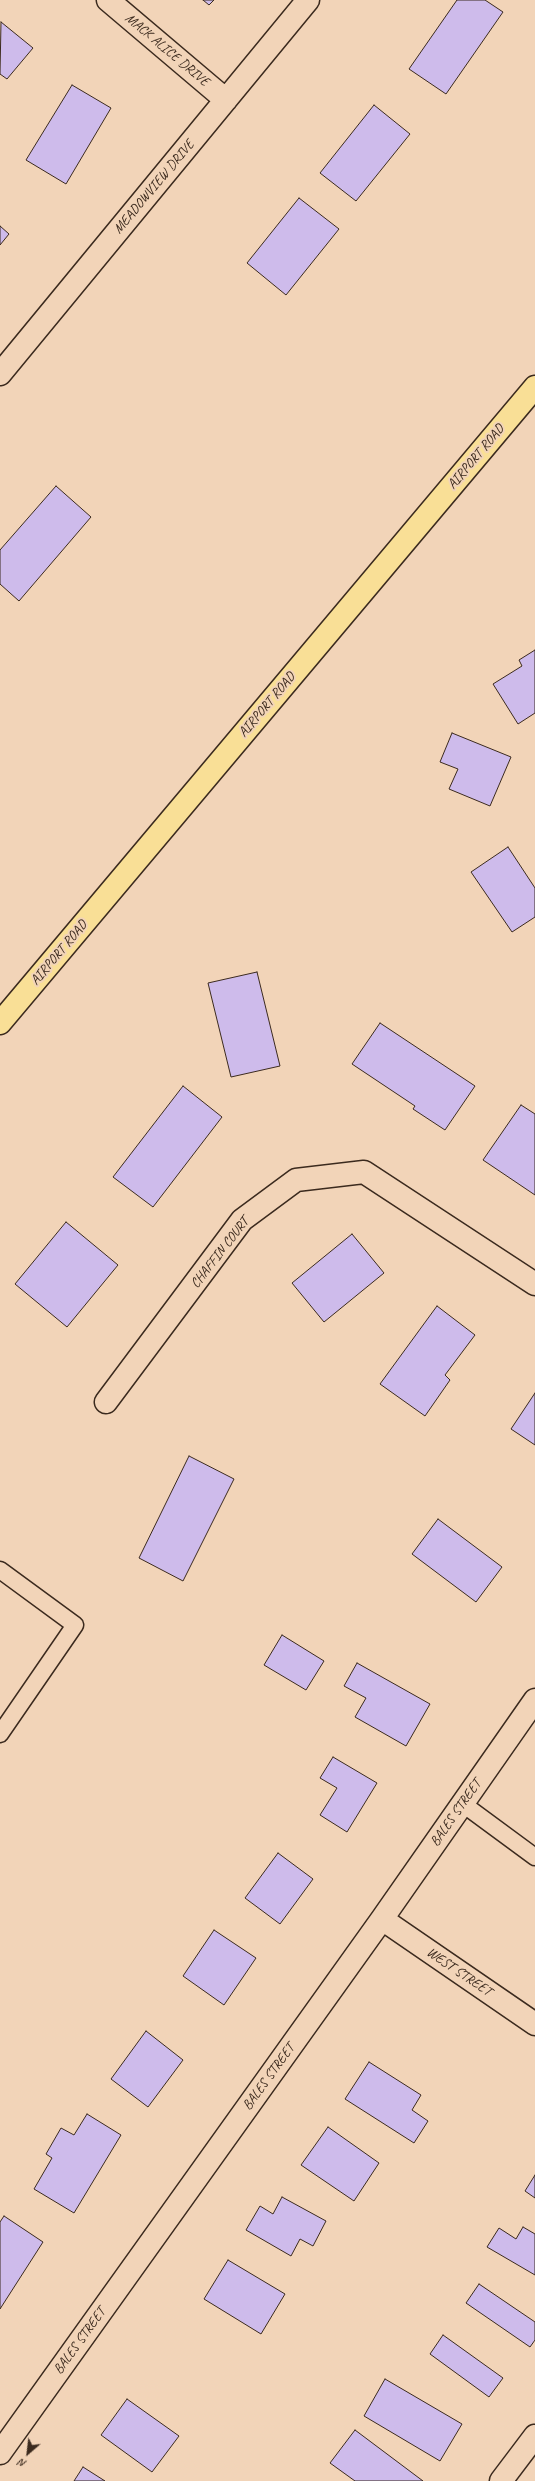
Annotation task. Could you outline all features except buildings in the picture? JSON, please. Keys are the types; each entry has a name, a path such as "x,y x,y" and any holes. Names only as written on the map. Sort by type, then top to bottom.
{"highway":[{"name":"AIRPORT ROAD","path":"0,1023 535,387"}],"street":[{"name":"MACK ALICE DRIVE","path":"108,0 226,100"},
{"name":"MEADOWVIEW DRIVE","path":"0,374 308,0"},
{"name":"CHAFFIN COURT","path":"106,1402 242,1220 296,1180 364,1172 535,1284"},
{"name":"BALES STREET","path":"0,2453 382,1920 535,1700"},
{"name":"WEST STREET","path":"382,1920 535,2024"},
{"path":"501,2481 535,2436"}],"lane":[{"path":"0,1570 75,1625 0,1734"},
{"path":"463,1804 535,1857"}]}
